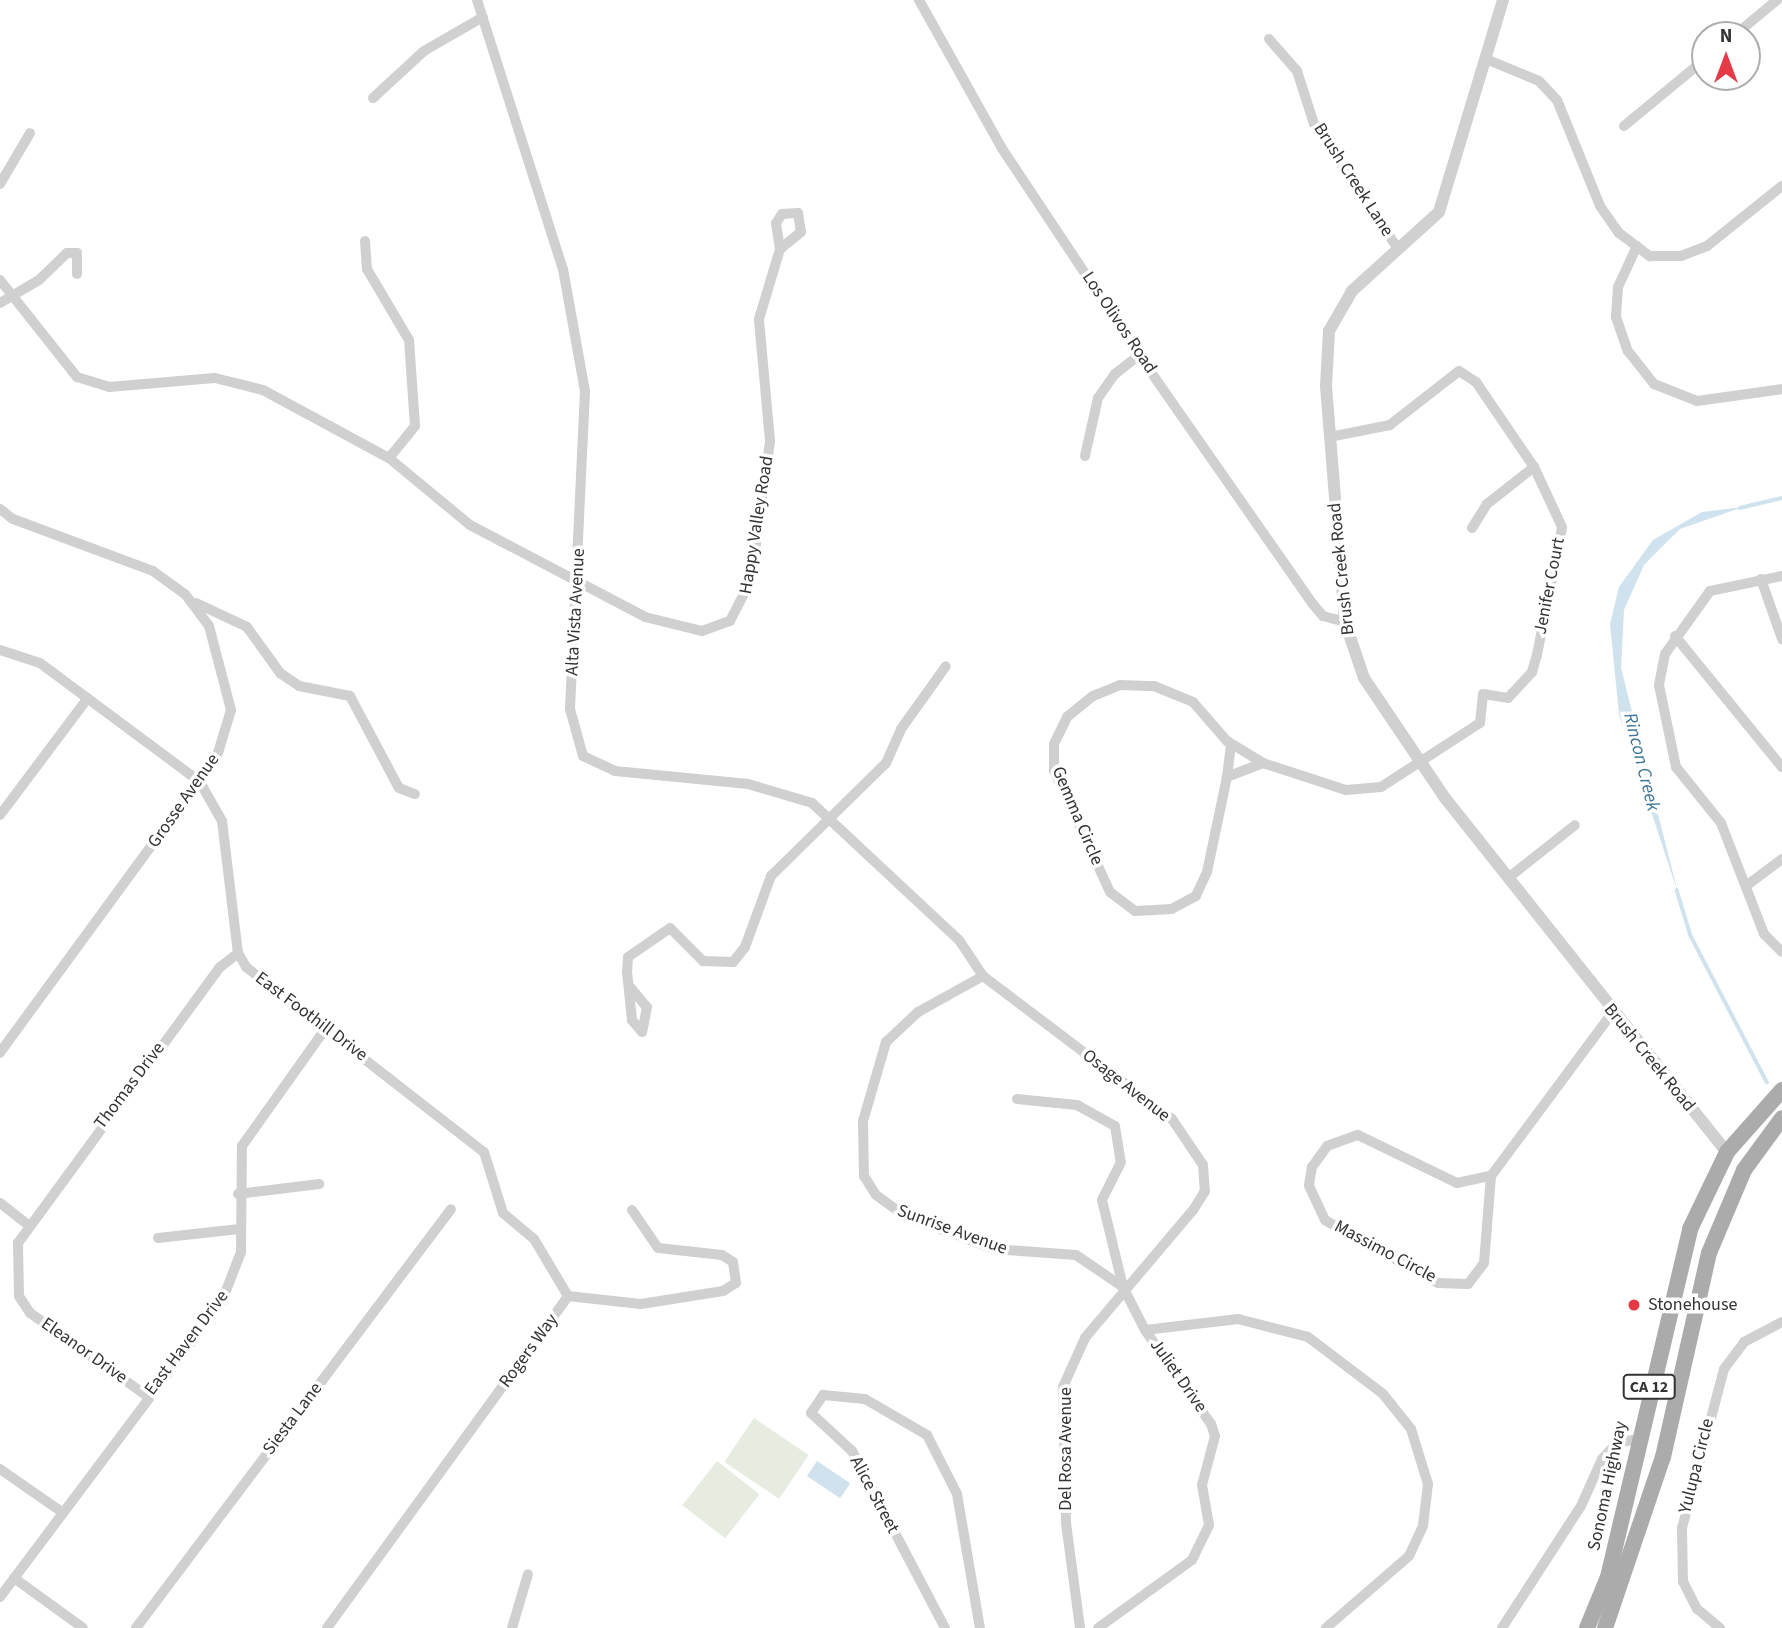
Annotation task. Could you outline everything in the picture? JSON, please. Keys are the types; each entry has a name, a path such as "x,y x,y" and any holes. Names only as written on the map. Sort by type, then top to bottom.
{"main road":[{"name":"Sonoma Highway","path":"1587,1628 1608,1577 1637,1439 1690,1228 1727,1152 1782,1090"},
{"name":"Sonoma Highway","path":"1605,1628 1663,1457 1709,1253 1744,1170 1779,1122"},
{"path":"1727,1152 1744,1170"}],"street":[{"name":"Alta Vista Avenue","path":"477,0 572,310 586,463 570,709 583,756 615,771 785,791 830,819 959,940 983,976"},
{"name":"Los Olivos Road","path":"919,0 1002,147 1139,355 1312,603 1323,616 1345,622"},
{"name":"Brush Creek Road","path":"1503,0 1447,196 1439,212 1352,291 1332,320 1326,349 1330,437 1345,622 1364,678 1423,765 1612,1013 1727,1152"},
{"path":"1752,21 1777,0"},
{"path":"373,98 434,44 483,17"},
{"name":"Brush Creek Lane","path":"1269,39 1297,71 1314,124 1398,248"},
{"path":"1486,59 1539,81 1557,100 1600,206 1637,246 1650,256 1696,252 1782,186"},
{"path":"1624,126 1691,71"},
{"path":"0,184 30,133"},
{"path":"365,241 367,269 409,340 415,426 389,458"},
{"path":"1637,246 1618,287 1616,317 1628,351 1654,384 1697,401 1782,389"},
{"name":"Happy Valley Road","path":"0,280 9,296 62,365 92,384 240,382 311,411 389,458 470,525 577,582 685,629 717,628 738,612 751,580 770,441 759,319 780,249"},
{"path":"0,303 39,280 67,253 77,253 77,274"},
{"path":"1085,456 1098,398 1115,374 1139,355"},
{"name":"Jenifer Court","path":"1330,437 1390,425 1460,371 1476,382 1534,467 1562,527 1532,672 1508,698 1483,694 1480,723 1423,765"},
{"path":"1472,528 1487,504 1534,467"},
{"name":"Grosse Avenue","path":"0,509 13,519 153,571 192,601 218,651 231,710 229,734 200,782 0,1053"},
{"path":"1782,576 1710,591 1675,636 1659,685 1676,767 1721,823 1765,934 1782,953"},
{"path":"1761,579 1782,639"},
{"path":"192,601 247,627 280,673 299,686 350,696 399,788 415,794"},
{"path":"1675,636 1782,767"},
{"path":"0,650 40,663 200,782 222,821 238,953"},
{"path":"630,987 628,957 670,928 703,961 733,962 745,947 771,876 887,763 901,729 946,666"},
{"name":"Gemma Circle","path":"1231,745 1227,777 1204,884 1172,909 1135,911 1110,892 1054,771 1054,744 1079,705 1120,685 1137,684 1181,693 1231,745 1263,763 1363,790 1423,765"},
{"path":"0,815 88,698"},
{"path":"1227,777 1263,763"},
{"path":"1508,878 1575,825"},
{"path":"1746,886 1782,859"},
{"name":"East Foothill Drive","path":"238,953 246,967 484,1152 503,1213 534,1239 568,1296"},
{"name":"Thomas Drive","path":"27,1224 219,968 238,953"},
{"name":"Osage Avenue","path":"983,976 1151,1101 1203,1165 1205,1191 1193,1210 1123,1287"},
{"name":"Sunrise Avenue","path":"983,976 918,1012 886,1042 863,1121 864,1176 876,1195 905,1216 994,1249 1076,1255 1123,1287 1144,1330"},
{"path":"1491,1176 1612,1013"},
{"name":"East Haven Drive","path":"0,1597 59,1510 232,1283 240,1229 238,1194 243,1146 326,1028"},
{"path":"0,1032 9,1040"},
{"path":"1017,1100 1077,1105 1115,1126 1121,1162 1102,1200 1123,1287"},
{"name":"Massimo Circle","path":"1358,1135 1457,1183 1491,1176 1484,1263 1468,1284 1438,1283 1325,1220 1309,1185 1312,1167 1328,1146 1358,1135"},
{"path":"238,1194 319,1184"},
{"path":"0,1203 27,1224"},
{"name":"Siesta Lane","path":"136,1628 451,1209"},
{"name":"Rogers Way","path":"327,1628 568,1296 641,1304 723,1291 736,1283 733,1262 722,1255 658,1248 632,1210"},
{"name":"Eleanor Drive","path":"27,1224 18,1242 16,1270 19,1296 30,1313 147,1396"},
{"path":"158,1238 240,1229"},
{"name":"Del Rosa Avenue","path":"1080,1628 1066,1523 1063,1387 1085,1338 1123,1287"},
{"path":"1144,1330 1238,1319 1308,1337 1383,1394 1411,1429 1428,1484 1423,1526 1401,1564 1326,1628"},
{"name":"Yulupa Circle","path":"1720,1628 1697,1609 1683,1582 1682,1528 1724,1369 1744,1342 1782,1322"},
{"name":"Juliet Drive","path":"1098,1628 1203,1545 1209,1525 1202,1485 1215,1436 1187,1383 1144,1330"},
{"name":"Alice Street","path":"945,1628 852,1451 811,1413 823,1395 865,1399 927,1435 957,1494 980,1628"},
{"path":"1502,1628 1581,1506 1602,1458 1617,1443 1637,1439"},
{"path":"0,1469 59,1510"},
{"path":"512,1628 528,1574"},
{"path":"14,1578 83,1628"}],"shaded area":[{"path":"754,1418 809,1455 779,1499 724,1462"},
{"path":"717,1461 760,1494 725,1538 683,1505"}],"water":[{"path":"1743,507 1680,529 1644,565 1624,610 1621,668 1678,893 1619,714 1610,624 1619,587 1653,540 1702,512"},
{"path":"817,1461 850,1483 840,1498 807,1476"}],"waterway":[{"name":"Rincon Creek","path":"1740,508 1782,498"},
{"name":"Rincon Creek","path":"1677,890 1691,936 1767,1082"}],"place":[{"name":"Stonehouse","path":"1634,1305"}]}
